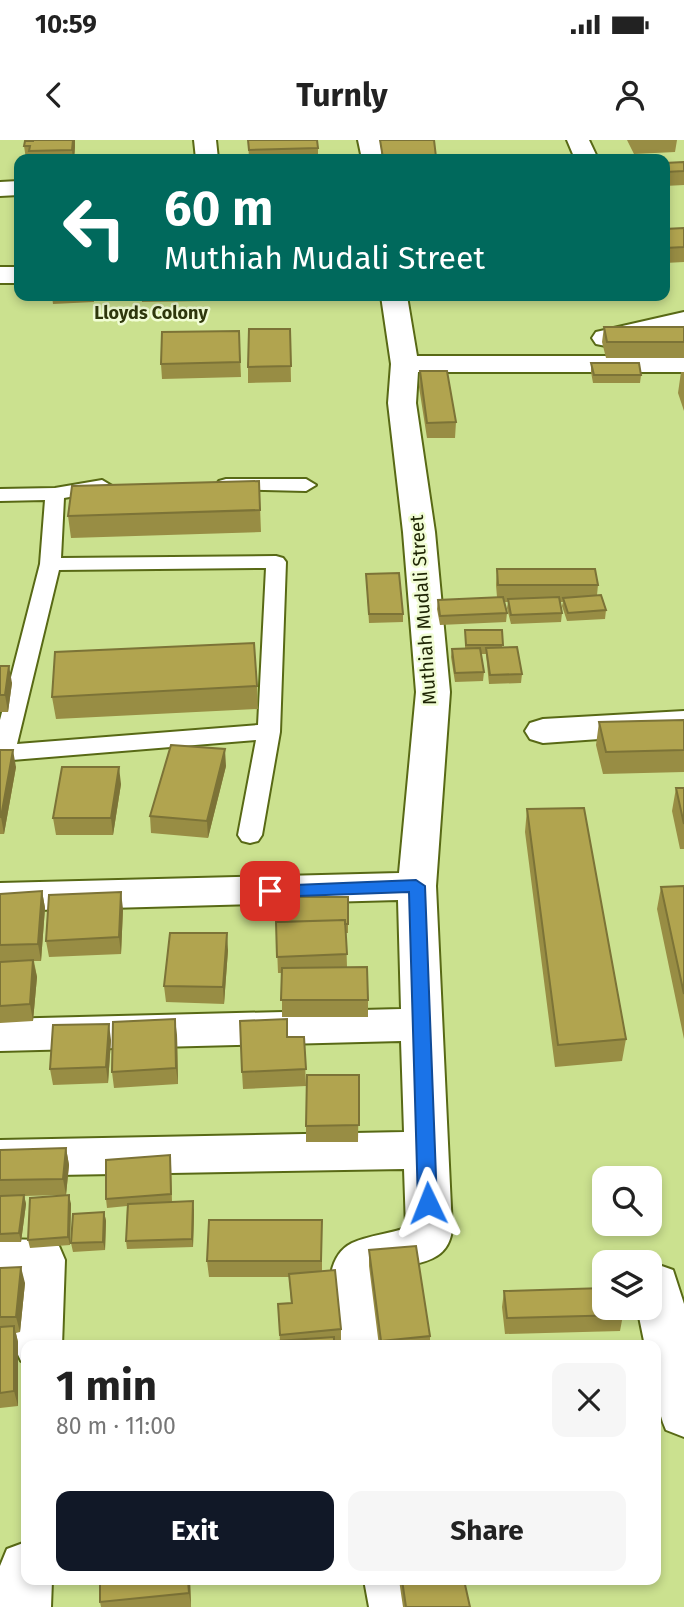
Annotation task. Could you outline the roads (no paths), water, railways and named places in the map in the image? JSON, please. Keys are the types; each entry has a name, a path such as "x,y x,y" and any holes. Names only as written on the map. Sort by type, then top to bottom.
{"street":[{"name":"Muthiah Mudali Street","path":"358,1340 355,1269 361,1261 373,1254 407,1250 428,1238 416,886 433,692 419,532 402,403 405,364 395,301"},
{"path":"488,365 684,320"},
{"path":"405,364 684,364"},
{"path":"542,731 684,722"},
{"path":"0,897 416,886"},
{"path":"0,1035 421,1024"},
{"path":"0,1158 426,1150"},
{"path":"21,1260 37,1340"},
{"path":"662,1313 684,1414"},
{"path":"24,1607 25,1585"},
{"path":"392,1585 396,1607"}],"lane":[{"path":"0,495 55,494 120,485"},
{"path":"213,485 306,485"},
{"path":"55,494 50,564 1,753 269,732"},
{"path":"50,564 276,562 269,732 250,835"}],"district":[{"name":"Lloyds Colony","path":"151,313"}]}
